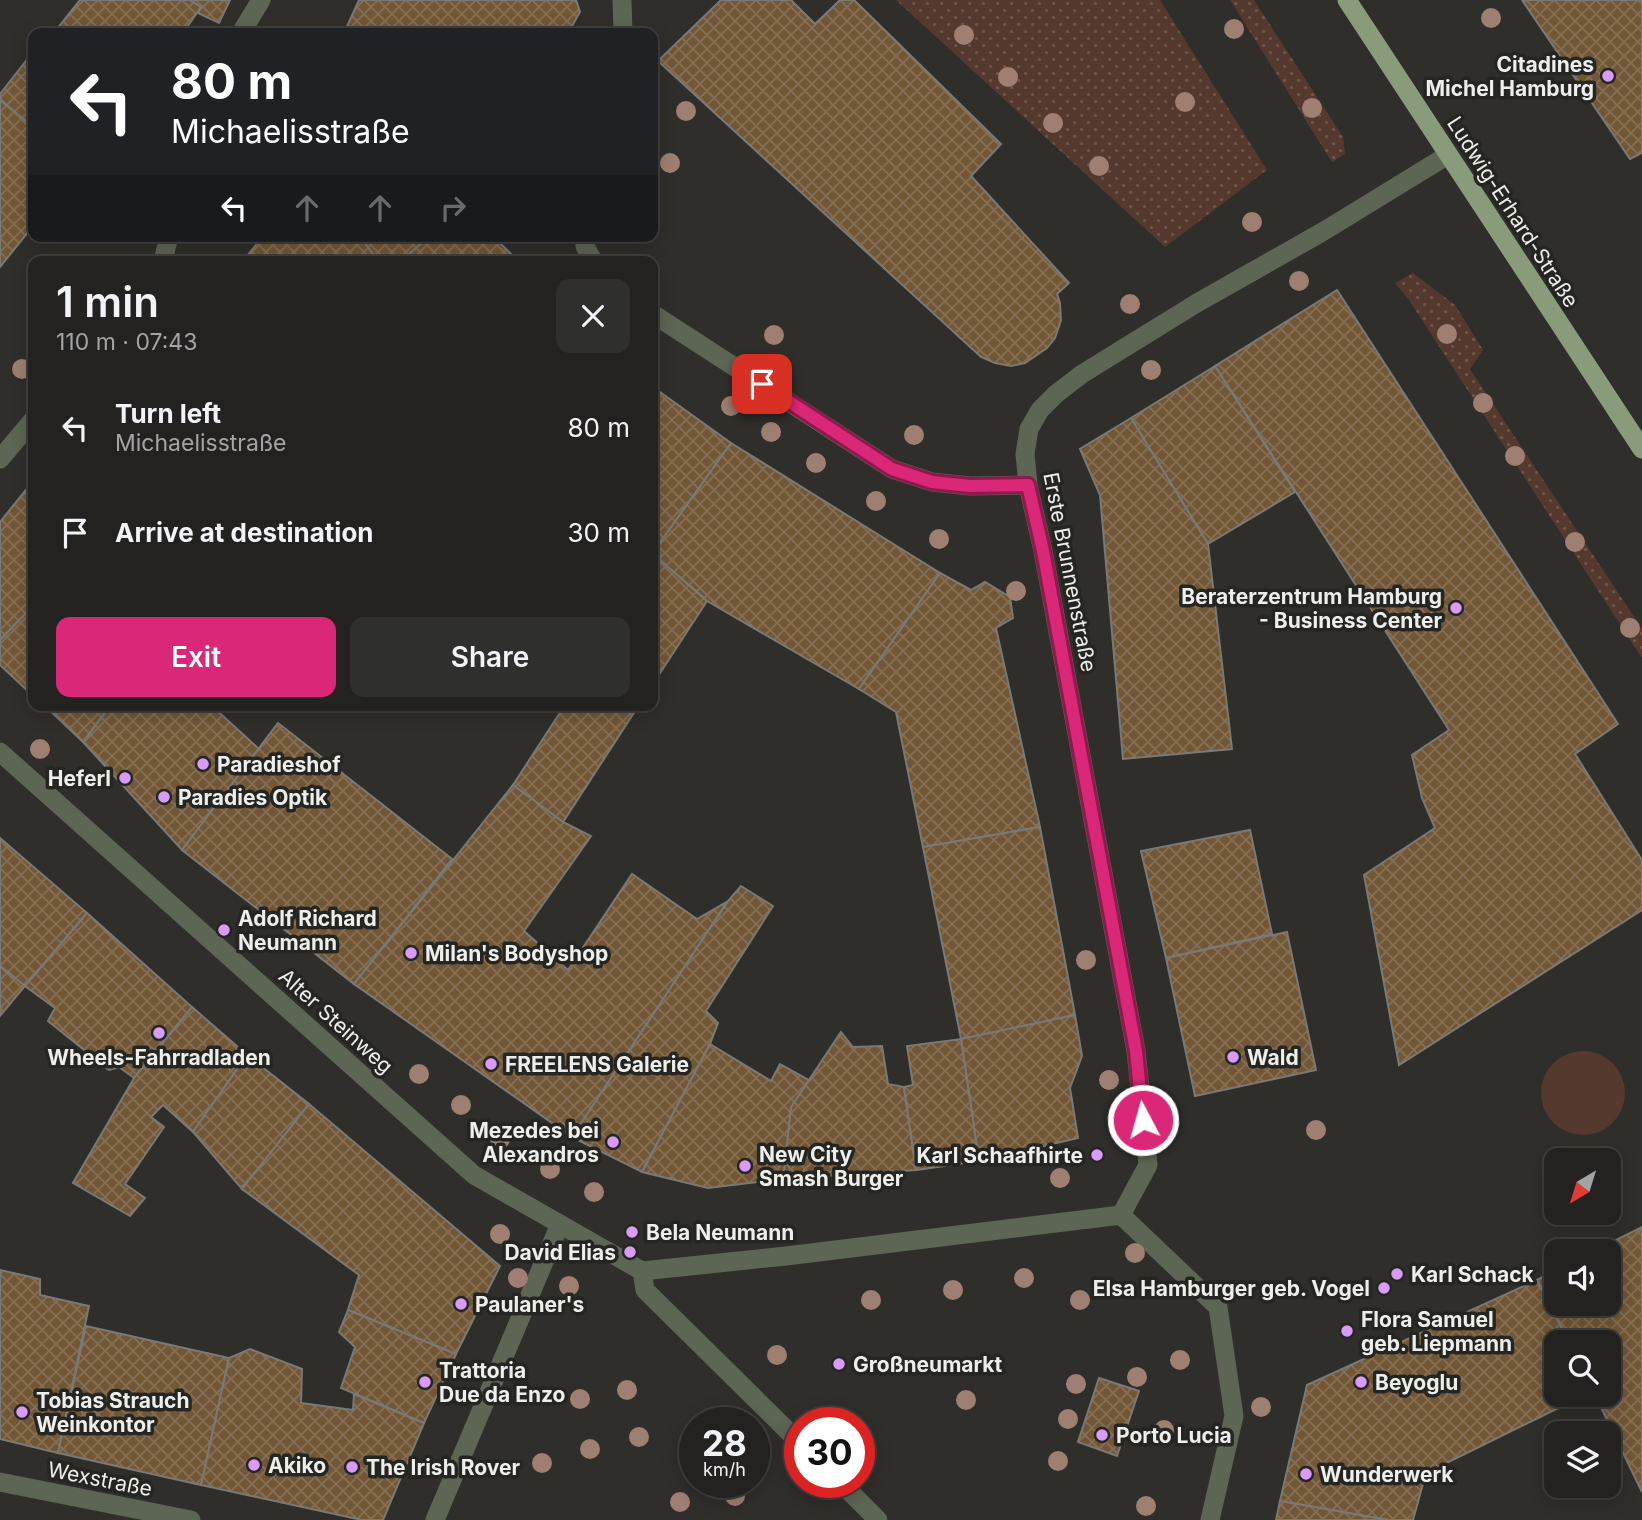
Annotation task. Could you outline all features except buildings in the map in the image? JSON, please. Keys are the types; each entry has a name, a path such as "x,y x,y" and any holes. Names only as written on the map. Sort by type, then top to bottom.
{"main road":[{"name":"Ludwig-Erhard-Straße","path":"1348,0 1642,449"}],"street":[{"path":"244,28 261,0"},
{"path":"622,0 623,28"},
{"name":"Erste Brunnenstraße","path":"1121,1215 1148,1165 1136,1051 1046,564 1028,485 1025,454 1029,429 1040,410 1082,374 1448,155"},
{"path":"658,317 892,469 932,482 970,486 1028,485"},
{"path":"0,459 28,426"},
{"name":"Alter Steinweg","path":"0,752 474,1175 560,1224"},
{"path":"435,1520 560,1224 642,1271 1121,1215 1218,1307 1234,1416 1210,1520"},
{"path":"642,1271 645,1290 784,1427"},
{"name":"Wexstraße","path":"0,1482 191,1520"},
{"path":"856,1498 878,1520"}],"shaded area":[{"path":"896,0 1160,0 1267,170 1165,247"},
{"path":"1230,0 1254,0 1343,137 1345,154 1332,162"},
{"path":"1413,273 1455,305 1483,350 1470,369 1642,629 1642,658 1409,300 1395,283"},
{"path":"1583,1051 1599,1054 1613,1063 1622,1077 1625,1093 1622,1109 1613,1123 1599,1132 1583,1135 1567,1132 1553,1123 1544,1109 1541,1093 1544,1077 1553,1063 1567,1054"}],"place":[{"name":"Citadines Michel Hamburg","path":"1608,76"},
{"name":"Beraterzentrum Hamburg - Business Center","path":"1456,608"},
{"name":"Paradieshof","path":"203,764"},
{"name":"Heferl","path":"125,778"},
{"name":"Paradies Optik","path":"164,797"},
{"name":"Adolf Richard Neumann","path":"224,930"},
{"name":"Milan's Bodyshop","path":"411,953"},
{"name":"Wheels-Fahrradladen","path":"159,1033"},
{"name":"Wald","path":"1233,1057"},
{"name":"FREELENS Galerie","path":"491,1064"},
{"name":"Mezedes bei Alexandros","path":"613,1142"},
{"name":"Karl Schaafhirte","path":"1097,1155"},
{"name":"New City Smash Burger","path":"745,1166"},
{"name":"Bela Neumann","path":"632,1232"},
{"name":"David Elias","path":"630,1252"},
{"name":"Karl Schack","path":"1397,1274"},
{"name":"Elsa Hamburger geb. Vogel","path":"1384,1288"},
{"name":"Paulaner's","path":"461,1304"},
{"name":"Flora Samuel geb. Liepmann","path":"1347,1331"},
{"name":"Großneumarkt","path":"839,1364"},
{"name":"Trattoria Due da Enzo","path":"425,1382"},
{"name":"Beyoglu","path":"1361,1382"},
{"name":"Tobias Strauch Weinkontor","path":"22,1412"},
{"name":"Porto Lucia","path":"1102,1435"},
{"name":"Akiko","path":"254,1465"},
{"name":"The Irish Rover","path":"352,1467"},
{"name":"Wunderwerk","path":"1306,1474"}],"route":[{"path":"762,384 892,469 932,482 970,486 1028,485 1043,551 1136,1051 1143,1120"}]}
